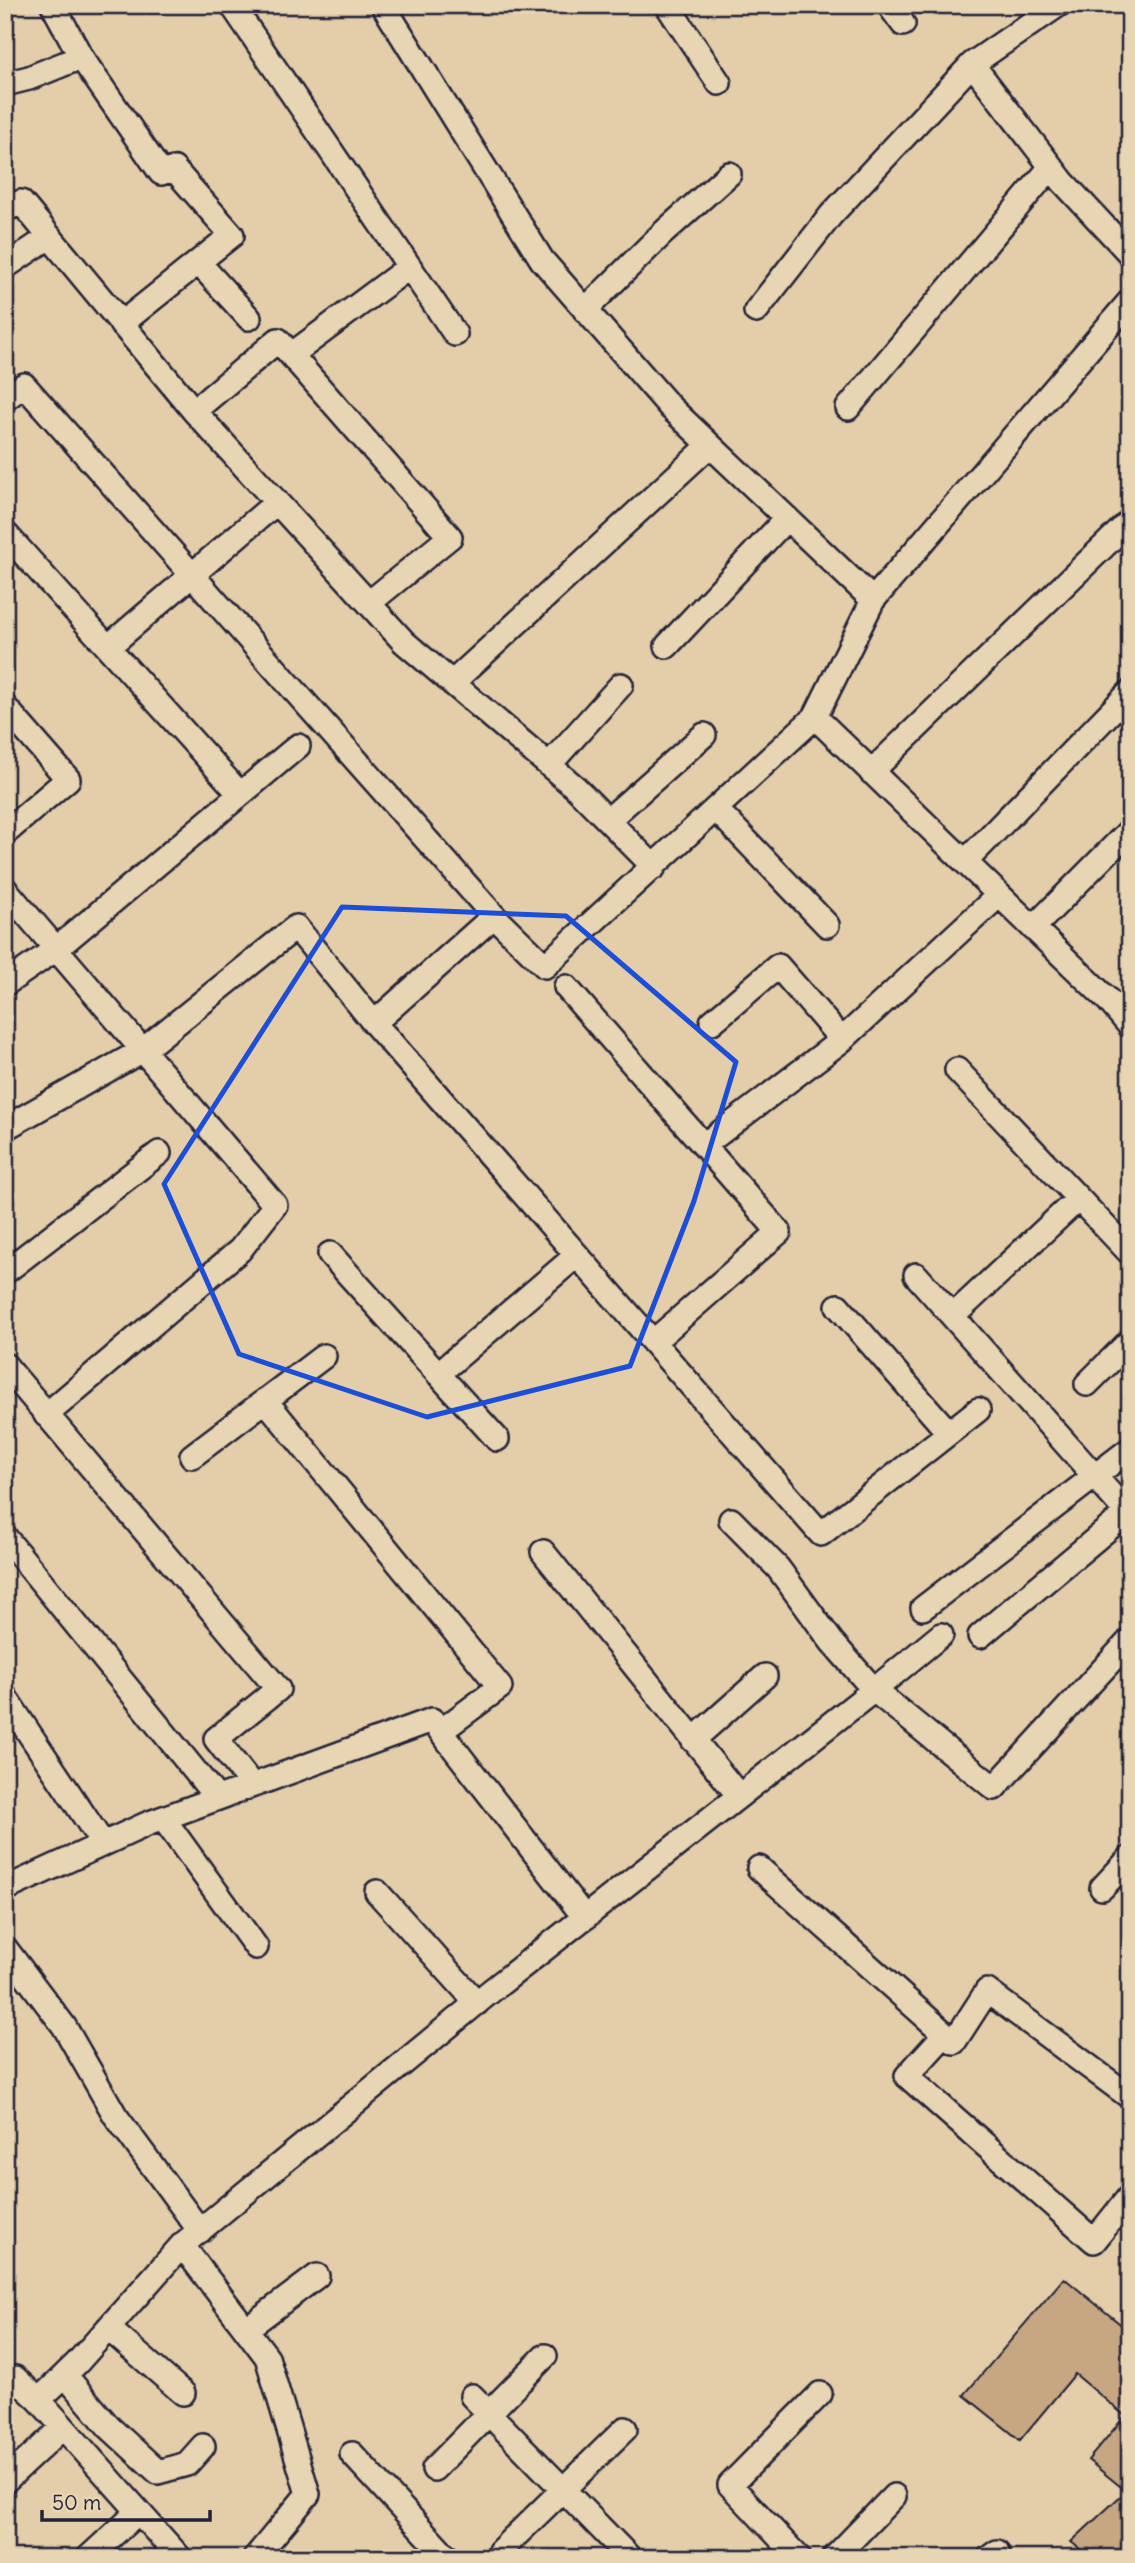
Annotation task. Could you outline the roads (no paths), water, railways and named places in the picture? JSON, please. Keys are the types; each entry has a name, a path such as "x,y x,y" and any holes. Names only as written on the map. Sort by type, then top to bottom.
{"street":[{"path":"53,5 81,57 161,173 174,169 232,235 121,324"},
{"path":"232,5 455,334"},
{"path":"383,5 542,260 671,408 873,600"},
{"path":"667,5 719,83"},
{"path":"889,5 903,24"},
{"path":"756,312 831,215 972,64 1058,5"},
{"path":"5,83 29,78 81,57"},
{"path":"972,64 1051,167 1125,239"},
{"path":"848,408 1051,167"},
{"path":"585,310 663,233 729,174"},
{"path":"5,210 21,202 194,411 404,642 549,765 654,867"},
{"path":"5,267 49,237"},
{"path":"198,262 249,318"},
{"path":"291,355 408,268"},
{"path":"5,399 24,385 494,916 545,966 815,717 873,600 1130,301"},
{"path":"194,411 278,340 450,537 369,603"},
{"path":"452,683 710,445"},
{"path":"108,647 277,502"},
{"path":"667,646 787,518"},
{"path":"871,772 1130,521"},
{"path":"5,533 240,794"},
{"path":"549,765 621,685"},
{"path":"965,862 1130,692"},
{"path":"5,707 68,779 5,833"},
{"path":"815,717 1108,1000 1130,1026"},
{"path":"608,820 704,735"},
{"path":"5,984 56,949 298,746"},
{"path":"716,809 827,925"},
{"path":"1033,928 1130,830"},
{"path":"5,889 275,1205 240,1250 46,1415"},
{"path":"704,1145 842,1040 999,895"},
{"path":"374,1023 494,916"},
{"path":"5,1128 143,1050 296,927 374,1023 821,1534 978,1410"},
{"path":"712,1022 778,966 842,1040"},
{"path":"566,987 779,1232 653,1342"},
{"path":"957,1070 1130,1252"},
{"path":"5,1272 159,1153"},
{"path":"953,1316 1078,1199"},
{"path":"330,1254 497,1440"},
{"path":"438,1374 577,1255"},
{"path":"916,1275 1128,1514 980,1636"},
{"path":"838,1306 949,1433"},
{"path":"1087,1384 1130,1341"},
{"path":"192,1456 324,1356"},
{"path":"5,1365 278,1689 216,1739 252,1785"},
{"path":"265,1400 500,1687 441,1731"},
{"path":"923,1608 1130,1449"},
{"path":"731,1520 778,1568 832,1642 874,1690 994,1787 1130,1640"},
{"path":"5,1537 217,1798"},
{"path":"543,1552 739,1796"},
{"path":"39,2400 191,2238 477,2003 941,1635"},
{"path":"693,1740 765,1675"},
{"path":"5,1697 103,1844"},
{"path":"5,1889 163,1818 432,1720 584,1918"},
{"path":"163,1818 256,1947"},
{"path":"1102,1888 1130,1858"},
{"path":"759,1868 954,2042 988,1991 1130,2097"},
{"path":"377,1892 477,2003"},
{"path":"5,1948 64,2026 115,2115 246,2329 267,2357 308,2494 254,2558"},
{"path":"945,2034 907,2076 1094,2241 1130,2196"},
{"path":"246,2329 317,2276"},
{"path":"108,2328 183,2393"},
{"path":"434,2469 545,2356"},
{"path":"65,2375 109,2427 158,2472 187,2464 203,2446"},
{"path":"5,2381 15,2378 39,2400 137,2513 180,2558"},
{"path":"799,2558 730,2486 820,2394"},
{"path":"471,2396 630,2558"},
{"path":"5,2481 62,2428"},
{"path":"500,2551 625,2429"},
{"path":"352,2454 448,2558"},
{"path":"834,2558 894,2496"},
{"path":"88,2558 137,2513"}]}
